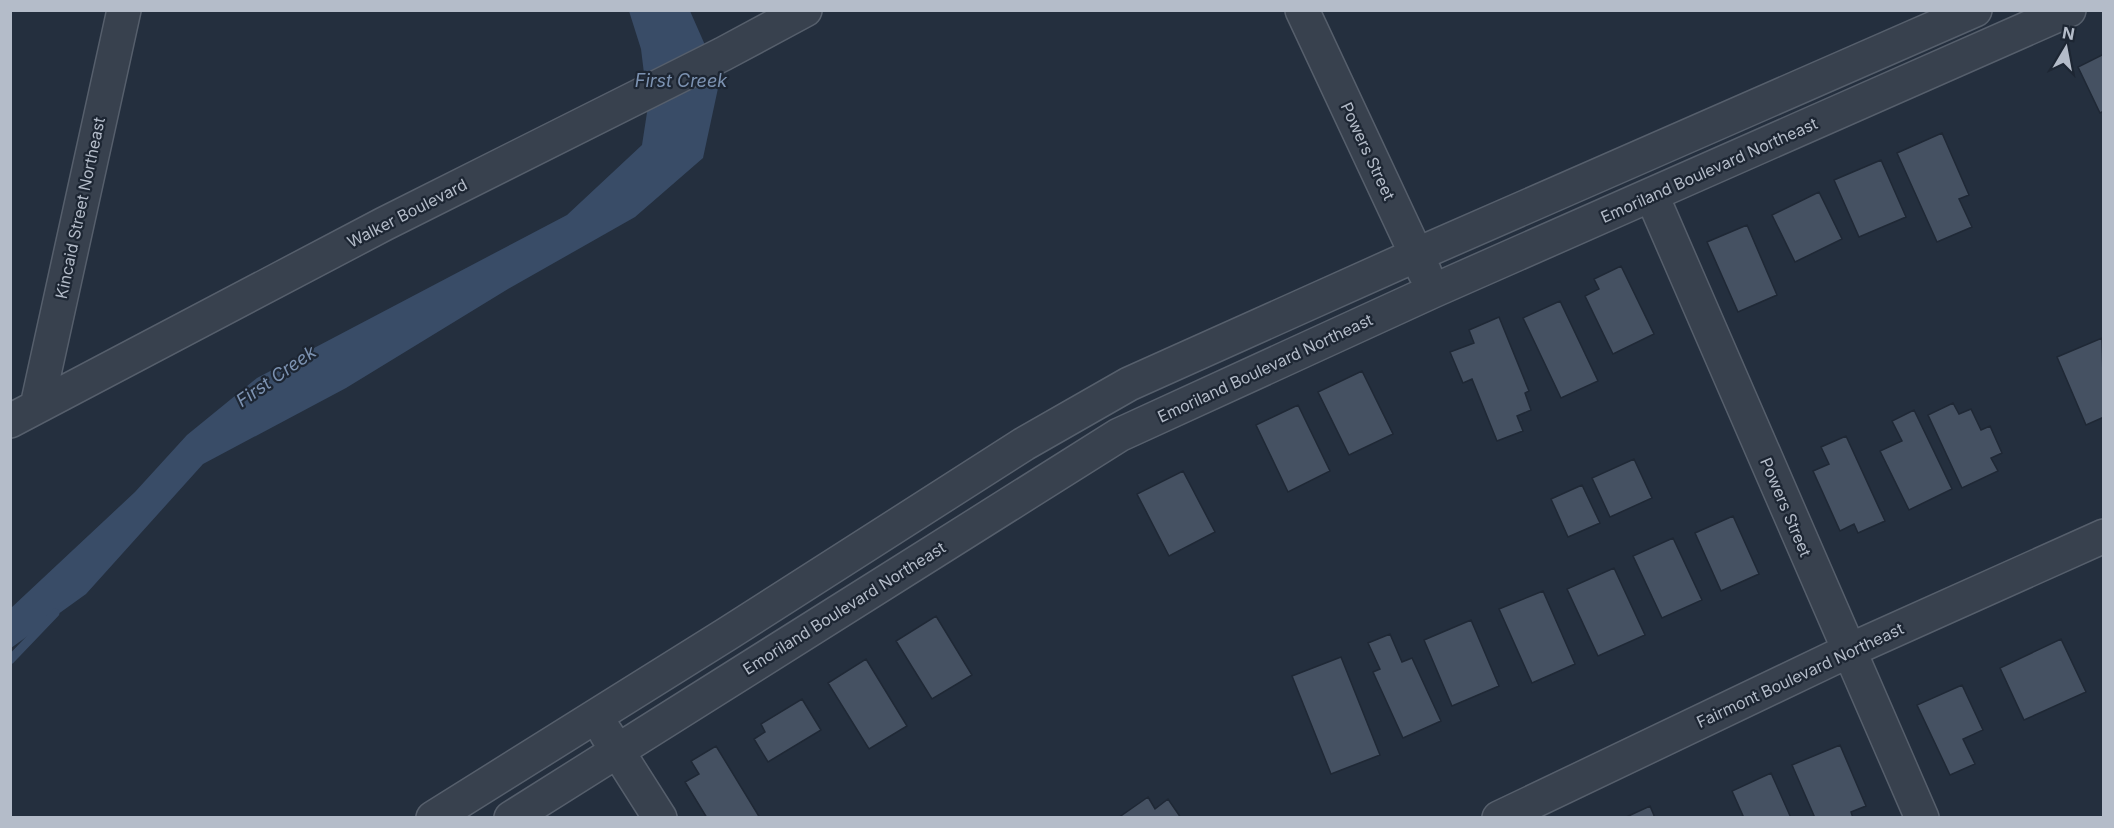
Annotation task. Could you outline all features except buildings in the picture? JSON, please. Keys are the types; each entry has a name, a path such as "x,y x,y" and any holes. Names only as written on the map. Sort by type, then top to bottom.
{"street":[{"name":"Kincaid Street Northeast","path":"24,414 124,10"},
{"name":"Walker Boulevard","path":"24,414 384,224 723,54 805,10"},
{"name":"Powers Street","path":"1302,10 1433,291"},
{"path":"434,818 1024,444 1129,384 1416,255 1975,10"},
{"name":"Emoriland Boulevard Northeast","path":"511,818 1119,435 1433,291 2069,10"},
{"name":"Powers Street","path":"1652,196 1922,818"},
{"name":"Fairmont Boulevard Northeast","path":"1498,818 1848,651 2103,536"},
{"path":"595,717 660,818"}],"water":[{"name":"First Creek","path":"629,11 690,11 720,79 703,158 635,217 508,289 346,388 203,464 86,594 11,648 11,608 135,492 187,435 257,378 567,215 642,145 648,106 641,49"}],"waterway":[{"name":"First Creek","path":"10,660 55,613"}]}
